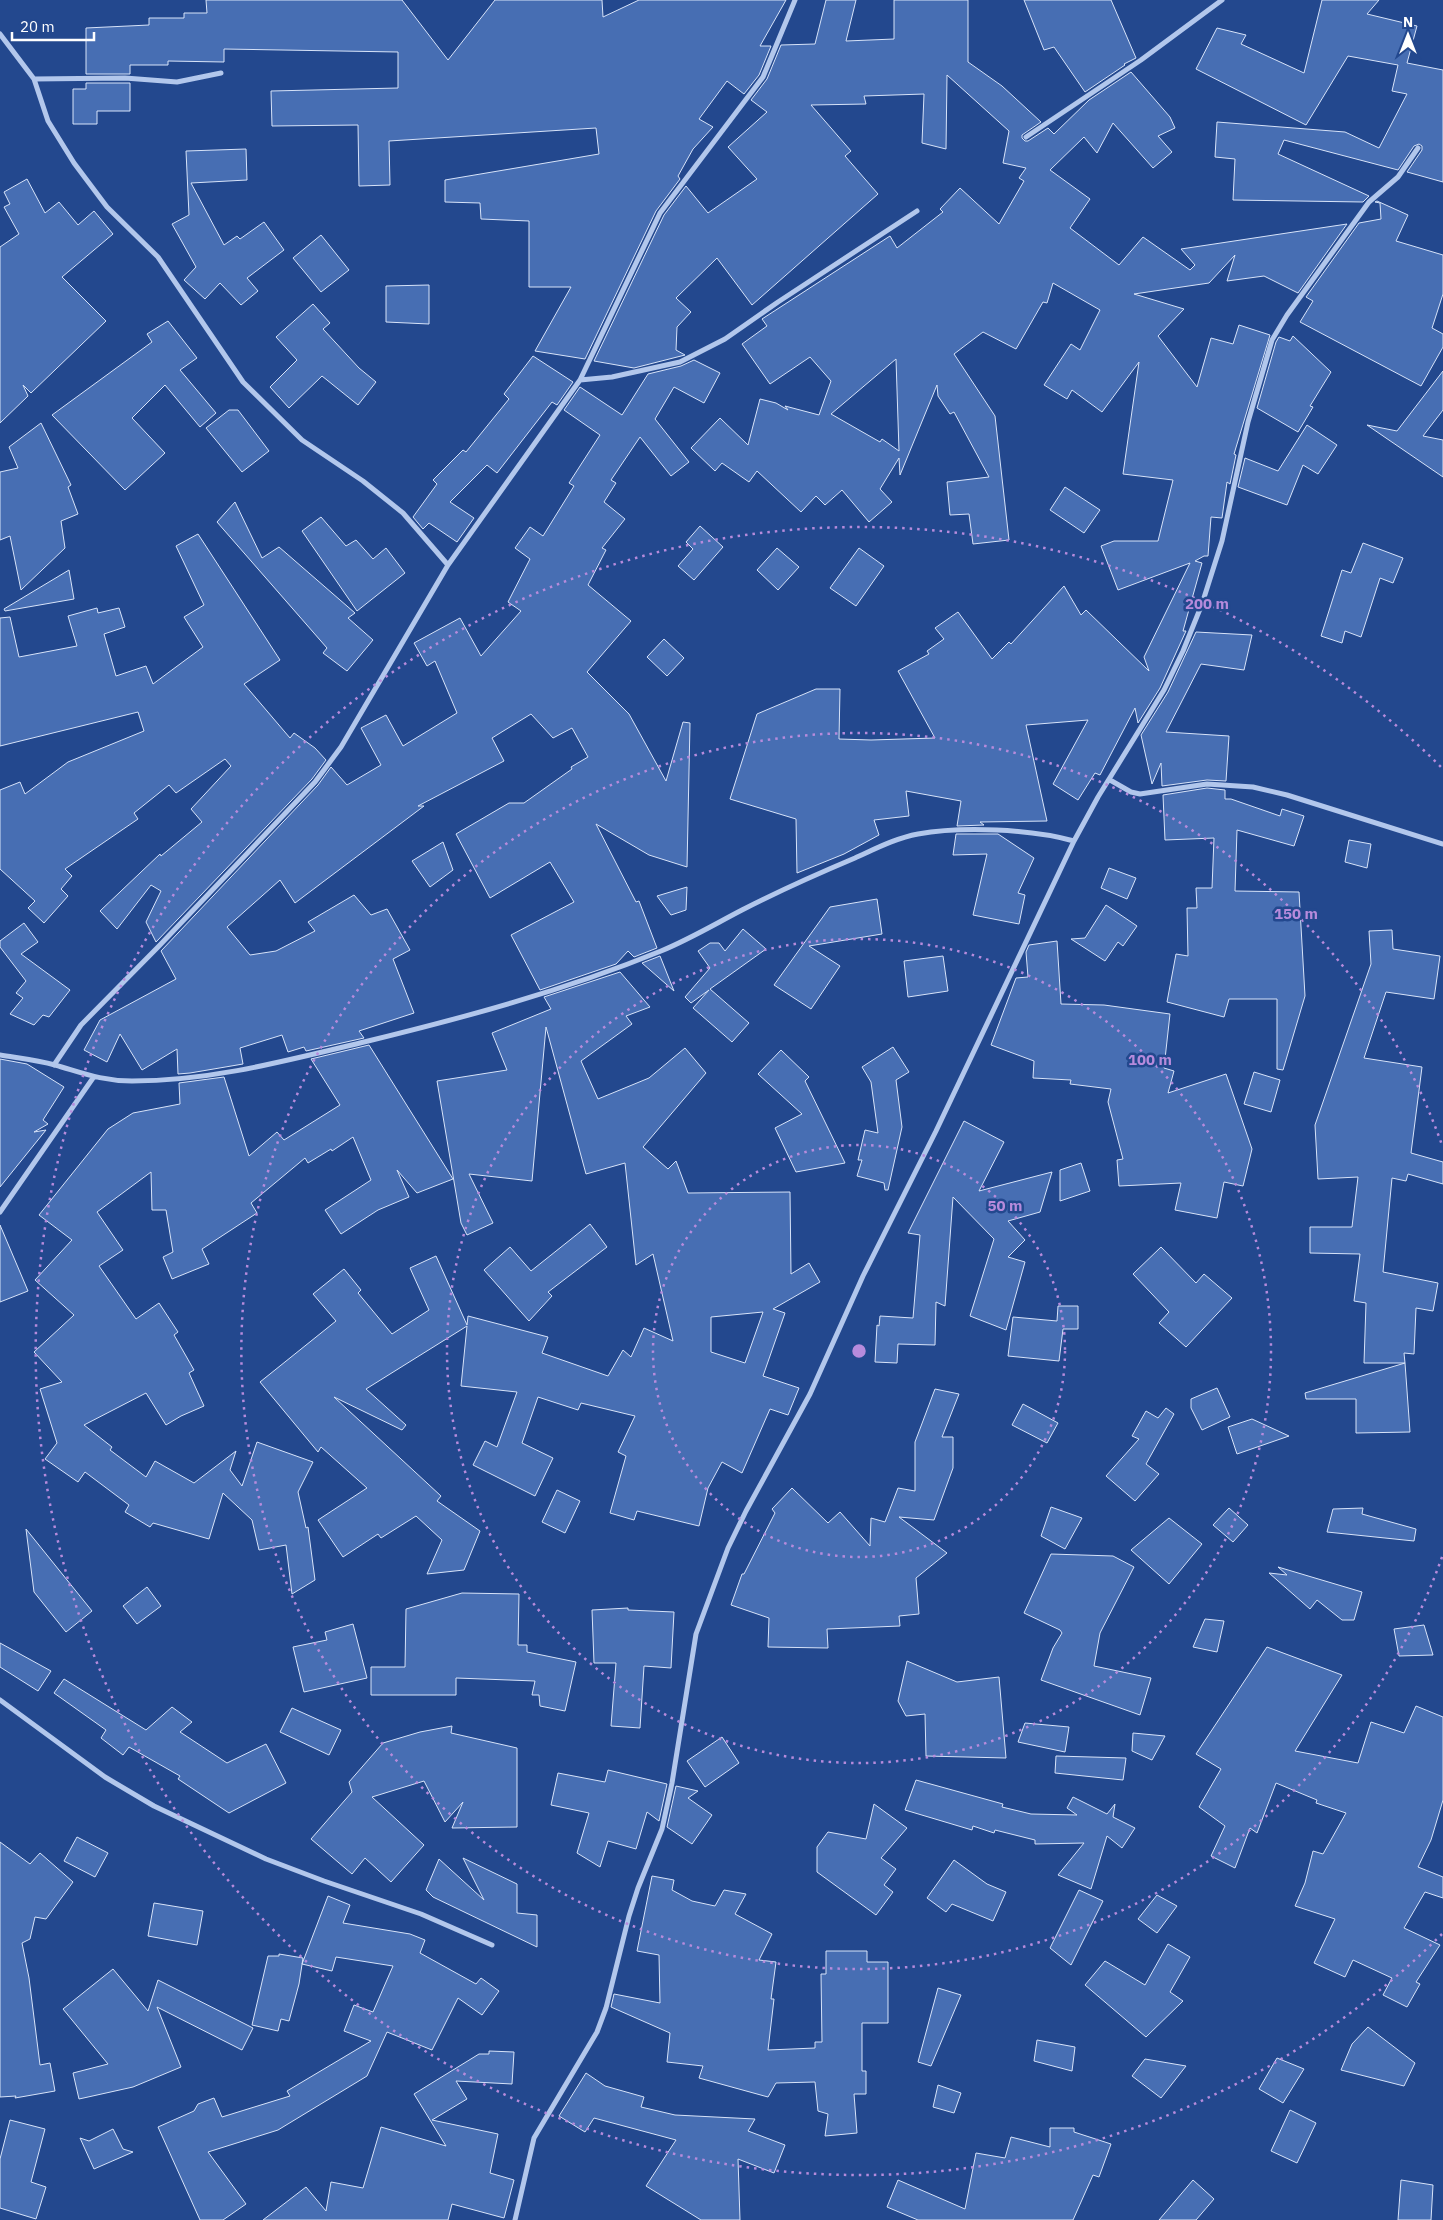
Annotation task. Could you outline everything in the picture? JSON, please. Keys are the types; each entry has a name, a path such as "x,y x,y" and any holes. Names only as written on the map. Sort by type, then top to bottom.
{"street":[{"path":"54,1065 81,1025 315,782 352,731 448,565 580,380 660,213 763,77 795,0"},
{"path":"1026,138 1141,60 1222,0"},
{"path":"0,34 34,79 48,121 74,163 107,207 158,257 243,382 302,440 363,481 403,513 448,565"},
{"path":"34,79 125,78 177,82 221,73"},
{"path":"515,2220 534,2138 597,2032 606,2008 629,1916 638,1888 662,1829 672,1783 696,1634 728,1548 746,1511 810,1394 863,1276 932,1139 1074,841 1098,797 1164,690 1183,651 1202,604 1222,540 1248,422 1272,340 1287,315 1369,202 1398,177 1418,148"},
{"path":"580,380 612,377 680,362 725,339 917,211"},
{"path":"1110,780 1130,792 1140,794 1207,784 1253,787 1287,795 1443,844"},
{"path":"0,1055 54,1065 94,1078 132,1081 193,1077 274,1064 456,1020 561,989 702,933 743,910 815,875 887,843 916,834 959,830 1055,836 1074,841"},
{"path":"0,1212 94,1078"},
{"path":"0,1700 105,1777 163,1810 266,1859 422,1914 492,1945"}],"building":[{"path":"206,0 402,0 448,60 495,0 602,0 603,17 639,0 786,0 760,46 771,46 759,75 744,94 727,81 699,119 713,127 693,149 678,176 680,179 656,211 585,359 535,351 571,287 529,287 529,221 481,219 480,203 445,202 445,180 599,154 596,128 389,141 390,185 359,186 358,125 272,126 271,91 398,88 398,52 224,49 224,62 168,61 168,65 130,65 130,74 86,74 86,28 149,25 149,18 184,18 184,13 207,13"},
{"path":"826,0 856,0 846,41 894,39 894,0 968,0 968,62 1002,86 1041,122 1022,135 1025,141 1048,128 1054,134 1089,100 1131,72 1170,117 1175,128 1158,136 1172,152 1153,168 1113,123 1097,153 1084,137 1050,170 1090,199 1070,228 1119,265 1143,237 1190,270 1195,265 1181,249 1347,224 1298,293 1264,276 1227,281 1235,255 1209,283 1134,294 1184,309 1158,336 1197,387 1211,338 1233,344 1239,325 1270,335 1234,454 1236,455 1230,484 1227,482 1222,518 1211,517 1208,556 1195,561 1202,563 1183,631 1186,631 1160,688 1138,723 1135,708 1100,775 1095,773 1078,800 1053,784 1088,720 1026,725 1047,821 980,822 984,825 957,826 961,801 906,791 909,816 874,820 879,835 844,854 797,873 796,819 730,799 757,714 816,689 840,689 839,739 935,738 898,671 929,654 927,651 944,639 935,628 958,612 992,659 1009,642 1011,644 1064,586 1081,615 1086,610 1149,671 1144,657 1190,563 1118,590 1101,546 1114,541 1158,541 1173,480 1123,474 1139,362 1102,412 1072,390 1067,399 1044,385 1071,344 1080,350 1100,310 1053,283 1047,303 1043,302 1016,349 983,332 954,354 995,416 1009,540 973,544 969,514 950,515 947,482 989,477 954,412 950,414 938,396 937,385 900,475 899,458 880,489 892,502 869,522 842,490 825,505 816,496 801,512 757,471 749,482 722,463 715,471 691,448 720,418 748,445 760,399 776,403 788,410 785,406 819,415 831,381 810,357 770,384 742,344 767,326 762,319 890,236 897,248 943,212 940,209 960,188 999,224 1024,181 1019,178 1026,168 1003,163 1009,131 947,75 946,149 922,143 924,94 864,96 866,104 811,105 851,151 845,156 878,194 752,305 717,258 676,298 691,312 677,327 676,350 685,355 634,368 594,361 664,215 686,186 708,213 757,179 728,147 767,112 751,100 767,79 781,45 815,44","holes":["896,359 899,451 882,439 880,442 831,414"]},
{"path":"1024,0 1111,0 1136,58 1124,64 1085,92 1054,47 1044,50"},
{"path":"1322,0 1379,0 1367,14 1417,26 1407,63 1443,70 1443,182 1407,172 1422,150 1422,146 1419,144 1414,146 1398,170 1284,140 1278,154 1369,196 1363,202 1233,200 1235,159 1215,157 1217,122 1345,132 1379,148 1407,94 1392,91 1398,65 1348,56 1306,125 1196,69 1217,28 1246,35 1241,44 1304,73"},
{"path":"86,83 130,83 130,111 97,111 97,124 73,124 73,89 86,89"},
{"path":"246,149 247,180 191,183 224,245 237,236 240,239 264,222 284,250 247,278 258,291 241,305 220,283 205,299 184,280 196,267 172,224 189,215 186,151"},
{"path":"27,179 45,213 59,202 78,225 94,211 113,234 62,277 106,321 31,393 23,385 28,396 0,423 0,247 19,234 4,207 10,204 4,192"},
{"path":"1377,201 1408,215 1396,241 1443,255 1443,294 1432,328 1443,334 1443,347 1421,386 1300,322 1313,301 1306,297 1359,223 1381,219 1380,203 1375,202"},
{"path":"321,235 349,270 321,292 293,258"},
{"path":"429,285 429,324 386,322 386,286"},
{"path":"313,304 330,323 323,329 359,368 376,382 358,405 322,376 289,408 270,387 297,360 276,337"},
{"path":"168,321 197,358 180,370 216,413 200,427 165,385 132,418 165,453 125,490 52,415 152,342 147,334"},
{"path":"1293,336 1331,372 1310,406 1313,407 1298,432 1257,408 1276,342 1279,337 1290,341"},
{"path":"533,356 573,382 557,405 552,402 497,473 487,465 450,502 474,518 457,542 429,523 423,529 413,517 437,484 433,480 463,450 466,452 509,399 504,394"},
{"path":"694,360 720,373 704,403 674,387 655,419 689,462 671,476 640,437 611,480 616,483 604,502 625,519 602,548 606,550 588,585 631,621 587,672 629,714 666,781 683,722 690,723 687,867 649,855 596,824 636,902 639,901 657,948 634,957 628,951 616,964 540,990 511,935 574,902 550,862 490,898 456,834 509,803 524,803 572,769 571,767 588,757 572,728 553,738 531,714 492,738 504,761 418,806 424,806 295,903 280,880 227,927 250,955 276,951 315,931 308,922 354,895 371,915 387,909 410,950 393,959 414,1013 359,1031 364,1038 306,1051 304,1047 288,1052 282,1035 240,1048 243,1064 190,1073 178,1074 177,1049 142,1070 120,1034 107,1062 84,1050 100,1020 176,979 161,951 318,785 331,767 347,785 381,765 361,728 386,715 403,746 457,713 435,661 427,666 414,643 460,618 481,656 521,611 508,602 530,559 515,548 530,527 543,536 574,486 569,483 600,435 564,410 580,387 622,415 648,374 681,366"},
{"path":"1443,371 1443,410 1423,436 1443,440 1443,477 1367,425 1397,431"},
{"path":"229,410 238,410 269,451 242,472 206,428"},
{"path":"41,423 71,485 68,487 78,514 61,521 65,548 21,590 10,536 0,540 0,472 18,468 9,447"},
{"path":"1307,425 1337,445 1318,474 1303,465 1287,505 1238,487 1245,458 1278,471"},
{"path":"1065,487 1100,510 1084,533 1050,510"},
{"path":"235,502 262,558 279,547 355,613 348,618 373,640 347,671 323,653 327,648 217,522"},
{"path":"321,517 346,546 356,540 373,559 386,548 405,573 357,611 302,531"},
{"path":"700,526 723,547 694,580 678,566 693,549 686,542"},
{"path":"198,534 280,660 244,684 290,738 294,733 315,748 326,760 312,779 156,942 146,922 161,891 151,885 117,929 100,911 160,854 161,856 202,822 191,809 231,766 225,759 176,793 169,785 134,813 138,819 65,869 72,876 61,889 68,896 44,923 28,908 35,901 0,869 0,790 20,782 25,794 68,762 144,731 138,712 0,746 0,618 10,617 19,657 77,646 68,616 97,608 98,613 119,608 125,627 104,634 116,676 146,666 153,684 203,647 184,617 204,605 176,546"},
{"path":"1363,543 1403,558 1393,583 1380,578 1361,637 1345,631 1342,643 1321,636 1342,570 1351,573"},
{"path":"777,548 799,567 778,590 757,570"},
{"path":"859,548 884,566 856,606 830,588"},
{"path":"69,570 74,599 5,611 4,609"},
{"path":"1196,632 1252,635 1244,670 1201,664 1166,732 1229,736 1226,781 1207,780 1162,786 1161,763 1152,784 1141,735 1168,692"},
{"path":"664,639 684,658 667,676 647,657"},
{"path":"1207,788 1225,790 1225,799 1231,799 1280,816 1282,809 1304,816 1294,846 1237,830 1235,891 1299,892 1305,996 1283,1070 1277,1069 1277,999 1229,999 1224,1017 1167,1002 1176,954 1188,956 1187,908 1197,908 1196,888 1212,888 1214,838 1165,840 1163,795"},
{"path":"956,834 998,834 1034,858 1018,893 1025,895 1019,924 973,915 987,854 953,855"},
{"path":"1349,840 1371,844 1367,868 1345,862"},
{"path":"443,842 453,870 430,887 412,861"},
{"path":"1109,868 1136,878 1127,899 1101,888"},
{"path":"687,887 686,910 671,915 657,896"},
{"path":"877,899 882,934 809,946 840,966 811,1009 774,985 830,907"},
{"path":"1106,905 1137,926 1123,946 1118,942 1105,961 1071,939 1085,938"},
{"path":"24,923 38,942 21,954 70,990 49,1017 43,1015 34,1025 10,1014 23,998 16,993 26,981 0,947 0,941"},
{"path":"743,929 766,949 710,989 749,1023 732,1042 693,1008 709,990 691,1003 685,997 710,968 698,951 710,943 719,943 725,951"},
{"path":"1392,930 1393,949 1440,956 1434,999 1386,992 1364,1058 1422,1067 1411,1153 1443,1162 1443,1184 1408,1174 1406,1181 1392,1178 1383,1272 1438,1283 1433,1311 1416,1308 1414,1354 1404,1353 1405,1363 1364,1363 1366,1303 1354,1301 1360,1254 1310,1253 1310,1227 1352,1227 1358,1177 1318,1179 1315,1125 1371,964 1369,931"},
{"path":"1057,941 1061,1004 1104,1005 1170,1014 1164,1068 1174,1071 1168,1093 1226,1074 1252,1149 1243,1186 1224,1182 1217,1218 1175,1210 1181,1183 1119,1186 1117,1160 1123,1159 1108,1102 1111,1089 1070,1084 1071,1080 1033,1078 1034,1061 991,1045 1016,978 1028,977 1026,952 1029,945"},
{"path":"660,956 674,991 642,963"},
{"path":"943,956 948,991 908,997 904,961"},
{"path":"620,972 650,1007 626,1016 632,1024 581,1061 598,1099 649,1078 685,1048 706,1073 643,1147 668,1169 676,1161 688,1193 790,1192 791,1274 809,1263 820,1282 773,1309 785,1313 763,1376 799,1388 788,1415 770,1409 742,1473 722,1462 708,1488 699,1526 637,1511 634,1520 610,1513 626,1456 618,1452 635,1416 581,1403 578,1410 538,1397 522,1443 553,1458 535,1496 473,1465 485,1441 497,1447 517,1392 461,1386 467,1326 366,1389 406,1425 402,1430 334,1397 441,1496 437,1501 480,1531 464,1570 427,1574 442,1540 416,1516 381,1538 378,1534 343,1557 318,1520 367,1488 321,1447 318,1452 260,1382 336,1321 313,1294 344,1269 361,1290 358,1293 392,1334 429,1310 410,1268 436,1256 467,1325 468,1316 548,1337 542,1353 608,1376 623,1350 631,1357 644,1328 673,1341 653,1254 636,1265 625,1163 586,1174 546,1027 532,1181 469,1174 493,1223 467,1235 461,1223 437,1081 507,1070 492,1033 551,1009 544,997","holes":["763,1312 745,1363 711,1352 711,1317"]},
{"path":"369,1045 453,1179 417,1193 397,1170 409,1197 378,1210 341,1234 325,1210 371,1180 353,1137 332,1151 331,1149 308,1163 305,1158 251,1203 257,1213 202,1249 209,1264 172,1279 163,1257 173,1252 166,1210 152,1210 151,1172 97,1212 123,1250 99,1266 136,1319 159,1303 178,1332 174,1335 194,1370 189,1373 204,1406 166,1425 146,1393 84,1425 112,1447 110,1450 146,1477 155,1461 194,1483 236,1451 230,1470 242,1486 257,1442 313,1462 298,1492 306,1528 308,1527 315,1580 292,1594 286,1545 259,1550 252,1520 223,1493 209,1539 153,1523 150,1527 125,1512 129,1505 85,1472 78,1482 45,1459 57,1443 40,1389 62,1382 34,1352 74,1315 35,1280 72,1240 39,1215 108,1129 133,1113 180,1104 179,1083 224,1077 249,1156 277,1132 284,1140 340,1105 311,1059"},
{"path":"893,1047 909,1072 896,1080 902,1127 888,1190 885,1190 884,1183 857,1176 862,1160 858,1160 865,1130 878,1133 871,1082 862,1067"},
{"path":"781,1050 809,1077 805,1081 845,1163 796,1172 775,1128 802,1114 758,1074"},
{"path":"0,1059 27,1064 64,1087 43,1120 48,1124 34,1132 46,1130 0,1187"},
{"path":"1254,1072 1280,1080 1271,1112 1244,1104"},
{"path":"964,1121 1004,1142 979,1191 1052,1172 1040,1212 1008,1221 1025,1240 1008,1257 1025,1262 1006,1330 970,1316 994,1239 953,1197 945,1306 936,1302 935,1345 898,1344 897,1363 875,1362 877,1325 879,1326 880,1316 913,1318 920,1235 908,1233"},
{"path":"1081,1163 1090,1191 1060,1201 1060,1170"},
{"path":"590,1224 607,1247 548,1292 552,1296 529,1321 484,1270 510,1247 531,1271"},
{"path":"0,1225 28,1291 0,1302"},
{"path":"1161,1247 1196,1283 1204,1274 1232,1298 1186,1347 1159,1323 1169,1312 1133,1274"},
{"path":"1058,1306 1078,1306 1078,1329 1063,1329 1059,1361 1008,1356 1013,1317 1057,1321"},
{"path":"1405,1363 1410,1432 1356,1433 1356,1399 1306,1399 1305,1393"},
{"path":"1217,1388 1230,1417 1202,1430 1191,1408 1191,1399"},
{"path":"935,1389 959,1394 942,1437 953,1437 953,1468 934,1520 899,1517 947,1553 916,1578 919,1614 899,1616 900,1626 827,1629 828,1648 768,1647 769,1618 731,1605 742,1574 744,1574 775,1513 772,1509 792,1488 828,1523 840,1512 870,1546 871,1518 885,1522 898,1488 915,1491 915,1442"},
{"path":"1023,1404 1058,1423 1047,1443 1012,1425"},
{"path":"1166,1408 1174,1414 1146,1464 1159,1474 1135,1501 1106,1476 1139,1439 1132,1436 1146,1411 1158,1418"},
{"path":"1252,1419 1289,1436 1237,1454 1228,1427"},
{"path":"557,1490 580,1501 565,1533 542,1522"},
{"path":"1051,1507 1082,1518 1065,1549 1041,1536"},
{"path":"1229,1508 1248,1525 1233,1542 1213,1525"},
{"path":"1363,1508 1362,1514 1416,1529 1414,1541 1327,1532 1333,1509"},
{"path":"1169,1518 1202,1544 1169,1584 1131,1550"},
{"path":"26,1529 92,1611 66,1632 34,1592"},
{"path":"1051,1554 1113,1556 1134,1567 1100,1633 1094,1666 1151,1678 1140,1715 1041,1680 1053,1648 1062,1633 1060,1630 1024,1613"},
{"path":"1278,1567 1362,1592 1354,1620 1342,1620 1317,1600 1310,1609 1269,1573 1287,1575"},
{"path":"147,1587 161,1606 137,1624 123,1606"},
{"path":"462,1593 519,1594 518,1645 527,1645 527,1652 576,1662 565,1711 540,1706 539,1695 532,1695 535,1681 456,1678 456,1695 371,1695 371,1667 405,1667 406,1609"},
{"path":"628,1608 628,1610 674,1612 671,1668 644,1666 640,1728 611,1726 616,1663 594,1663 592,1610"},
{"path":"1205,1619 1224,1621 1217,1652 1193,1647"},
{"path":"353,1624 367,1678 304,1692 293,1647 327,1640 325,1632"},
{"path":"1424,1625 1433,1655 1399,1656 1394,1629"},
{"path":"0,1643 51,1671 38,1691 0,1667"},
{"path":"1267,1647 1342,1675 1295,1751 1358,1763 1371,1722 1404,1733 1416,1706 1443,1717 1443,1800 1431,1840 1418,1867 1443,1877 1443,1898 1425,1892 1404,1928 1440,1945 1416,1982 1420,1984 1407,2007 1383,1995 1392,1978 1353,1960 1345,1977 1314,1963 1335,1919 1295,1906 1305,1883 1313,1851 1323,1854 1346,1813 1316,1803 1317,1800 1276,1783 1257,1833 1250,1828 1235,1868 1211,1856 1225,1826 1199,1807 1221,1769 1196,1754"},
{"path":"907,1661 957,1682 999,1677 1006,1758 926,1756 925,1714 906,1716 898,1701"},
{"path":"64,1679 146,1730 172,1707 192,1722 180,1732 227,1763 266,1744 286,1783 229,1813 178,1779 180,1776 129,1747 123,1755 101,1738 106,1730 54,1693"},
{"path":"292,1708 341,1730 329,1755 280,1732"},
{"path":"1025,1723 1069,1727 1065,1752 1018,1742"},
{"path":"452,1726 451,1733 517,1748 517,1827 452,1828 463,1802 445,1822 424,1781 372,1797 424,1845 391,1882 365,1858 352,1874 311,1839 352,1792 349,1782 383,1743 420,1732"},
{"path":"1133,1733 1165,1736 1152,1760 1132,1751"},
{"path":"722,1737 739,1763 705,1787 687,1761"},
{"path":"1056,1756 1126,1758 1123,1780 1055,1773"},
{"path":"608,1770 667,1784 659,1821 647,1812 636,1849 608,1841 600,1867 577,1853 589,1813 551,1805 558,1773 605,1782"},
{"path":"916,1780 1003,1804 1002,1807 1031,1814 1077,1815 1067,1808 1073,1797 1107,1814 1115,1804 1113,1817 1135,1828 1122,1848 1107,1836 1091,1889 1058,1875 1084,1843 1035,1844 1035,1840 995,1830 994,1833 973,1826 972,1830 905,1810"},
{"path":"676,1786 698,1791 688,1798 712,1815 692,1844 667,1827"},
{"path":"874,1804 907,1828 881,1858 896,1869 884,1885 893,1892 876,1915 817,1872 817,1847 828,1832 866,1839"},
{"path":"77,1837 108,1853 95,1877 64,1861"},
{"path":"0,1842 30,1864 40,1853 73,1882 46,1919 35,1917 30,1939 22,1943 29,1978 40,2065 50,2063 55,2091 15,2098 16,2096 0,2097"},
{"path":"463,1858 517,1884 517,1913 537,1915 537,1947 433,1897 426,1890 439,1859 484,1900"},
{"path":"954,1860 987,1884 1006,1892 993,1921 952,1904 946,1912 927,1898"},
{"path":"652,1876 674,1880 672,1890 692,1901 715,1906 724,1890 746,1894 735,1914 772,1934 759,1960 776,1962 771,1999 774,1999 768,2050 815,2048 815,2042 822,2042 821,1974 826,1974 826,1951 867,1951 867,1962 888,1962 888,2023 862,2023 862,2071 866,2071 866,2094 854,2094 857,2133 825,2136 828,2114 818,2111 815,2082 776,2083 768,2097 699,2078 703,2066 667,2062 670,2033 611,2007 614,1994 660,2003 659,1955 637,1951"},
{"path":"1079,1890 1103,1901 1071,1965 1050,1948"},
{"path":"1157,1895 1177,1906 1157,1933 1138,1919"},
{"path":"328,1896 350,1905 343,1923 410,1934 425,1940 420,1953 476,1984 481,1978 499,1991 482,2015 458,1998 432,2050 387,2032 367,2076 278,2130 208,2152 246,2204 223,2220 200,2220 158,2127 194,2111 198,2104 214,2098 222,2117 290,2096 287,2091 371,2041 344,2031 354,2005 373,2012 393,1966 336,1957 332,1971 302,1964"},
{"path":"154,1903 203,1911 197,1945 148,1936"},
{"path":"1168,1944 1190,1957 1170,1992 1183,2001 1146,2037 1085,1985 1105,1961 1145,1985"},
{"path":"279,1954 303,1958 299,1984 289,2021 281,2019 278,2031 252,2025 268,1956 279,1956"},
{"path":"113,1969 148,2011 158,1980 253,2028 242,2050 157,2007 181,2067 133,2087 79,2099 73,2073 108,2064 63,2009"},
{"path":"938,1988 961,1995 931,2066 918,2062"},
{"path":"1368,2027 1415,2063 1404,2086 1341,2070 1352,2044"},
{"path":"1037,2040 1075,2047 1072,2071 1034,2061"},
{"path":"489,2051 514,2052 512,2084 456,2081 467,2099 432,2120 498,2134 490,2173 514,2180 504,2218 452,2204 448,2220 263,2220 306,2187 326,2211 331,2182 363,2188 381,2127 446,2146 414,2094 479,2054 489,2054"},
{"path":"1277,2058 1304,2069 1283,2103 1259,2089"},
{"path":"1145,2059 1186,2066 1161,2098 1132,2076"},
{"path":"586,2073 605,2086 644,2097 641,2107 675,2115 755,2119 748,2131 785,2145 774,2173 738,2159 740,2220 701,2220 646,2186 676,2140 594,2118 585,2132 559,2116"},
{"path":"938,2085 961,2093 954,2113 933,2107"},
{"path":"1290,2110 1316,2123 1297,2163 1271,2151"},
{"path":"10,2120 45,2129 31,2182 46,2187 36,2219 0,2208 0,2159"},
{"path":"1050,2128 1074,2128 1074,2132 1111,2144 1099,2177 1093,2175 1073,2220 918,2220 887,2207 898,2180 965,2209 976,2153 1005,2158 1011,2137 1050,2147"},
{"path":"113,2129 123,2149 133,2152 94,2169 80,2138 89,2141"},
{"path":"1193,2180 1214,2199 1196,2220 1159,2220"},
{"path":"1401,2180 1433,2185 1431,2220 1398,2220"}]}
